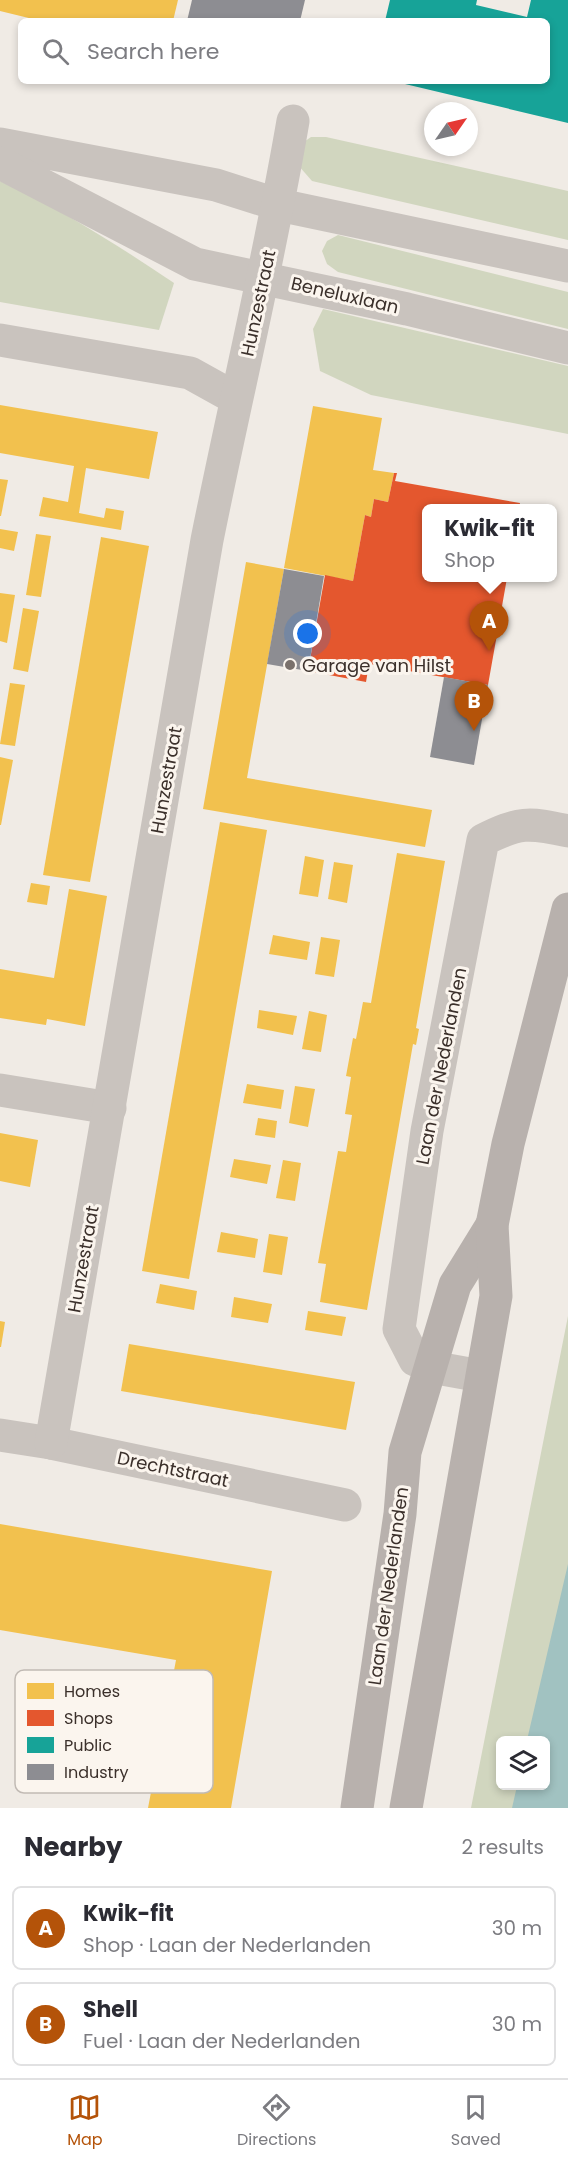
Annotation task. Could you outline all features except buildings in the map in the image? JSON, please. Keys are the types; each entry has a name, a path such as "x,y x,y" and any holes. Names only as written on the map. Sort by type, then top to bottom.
{"main road":[{"name":"Laan der Nederlanden","path":"406,1808 496,1296 492,1225 508,1144 568,909"},
{"name":"Laan der Nederlanden","path":"357,1808 400,1514 405,1452 455,1285 492,1225"}],"street":[{"name":"Hunzestraat","path":"51,1443 207,540 235,398 279,205 293,120"},
{"path":"0,144 216,184 279,205 568,266"},
{"name":"Beneluxlaan","path":"0,163 195,264 264,277 568,348"},
{"path":"0,340 190,373 235,398"},
{"name":"Laan der Nederlanden","path":"431,1367 416,1360 399,1329 427,1131 483,840 513,825 537,825 568,831"},
{"path":"0,1090 110,1108"},
{"path":"431,1367 482,1376"},
{"name":"Drechtstraat","path":"0,1435 51,1443 345,1506"}],"green space":[{"path":"311,137 326,137 568,191 568,240 312,181 298,165 298,146"},
{"path":"0,181 89,229 174,283 159,330 0,302"},
{"path":"338,235 568,292 568,329 338,272 327,264 322,251 327,241"},
{"path":"323,309 568,366 568,434 371,395 320,371 313,329"},
{"path":"568,1316 568,1808 471,1808"}],"water":[{"path":"568,1564 568,1808 512,1808 516,1790 550,1790 550,1736 528,1736"}],"place":[{"name":"Kwik-fit","path":"489,651"},
{"name":"Garage van Hilst","path":"290,665"},
{"name":"Shell","path":"474,731"}]}
